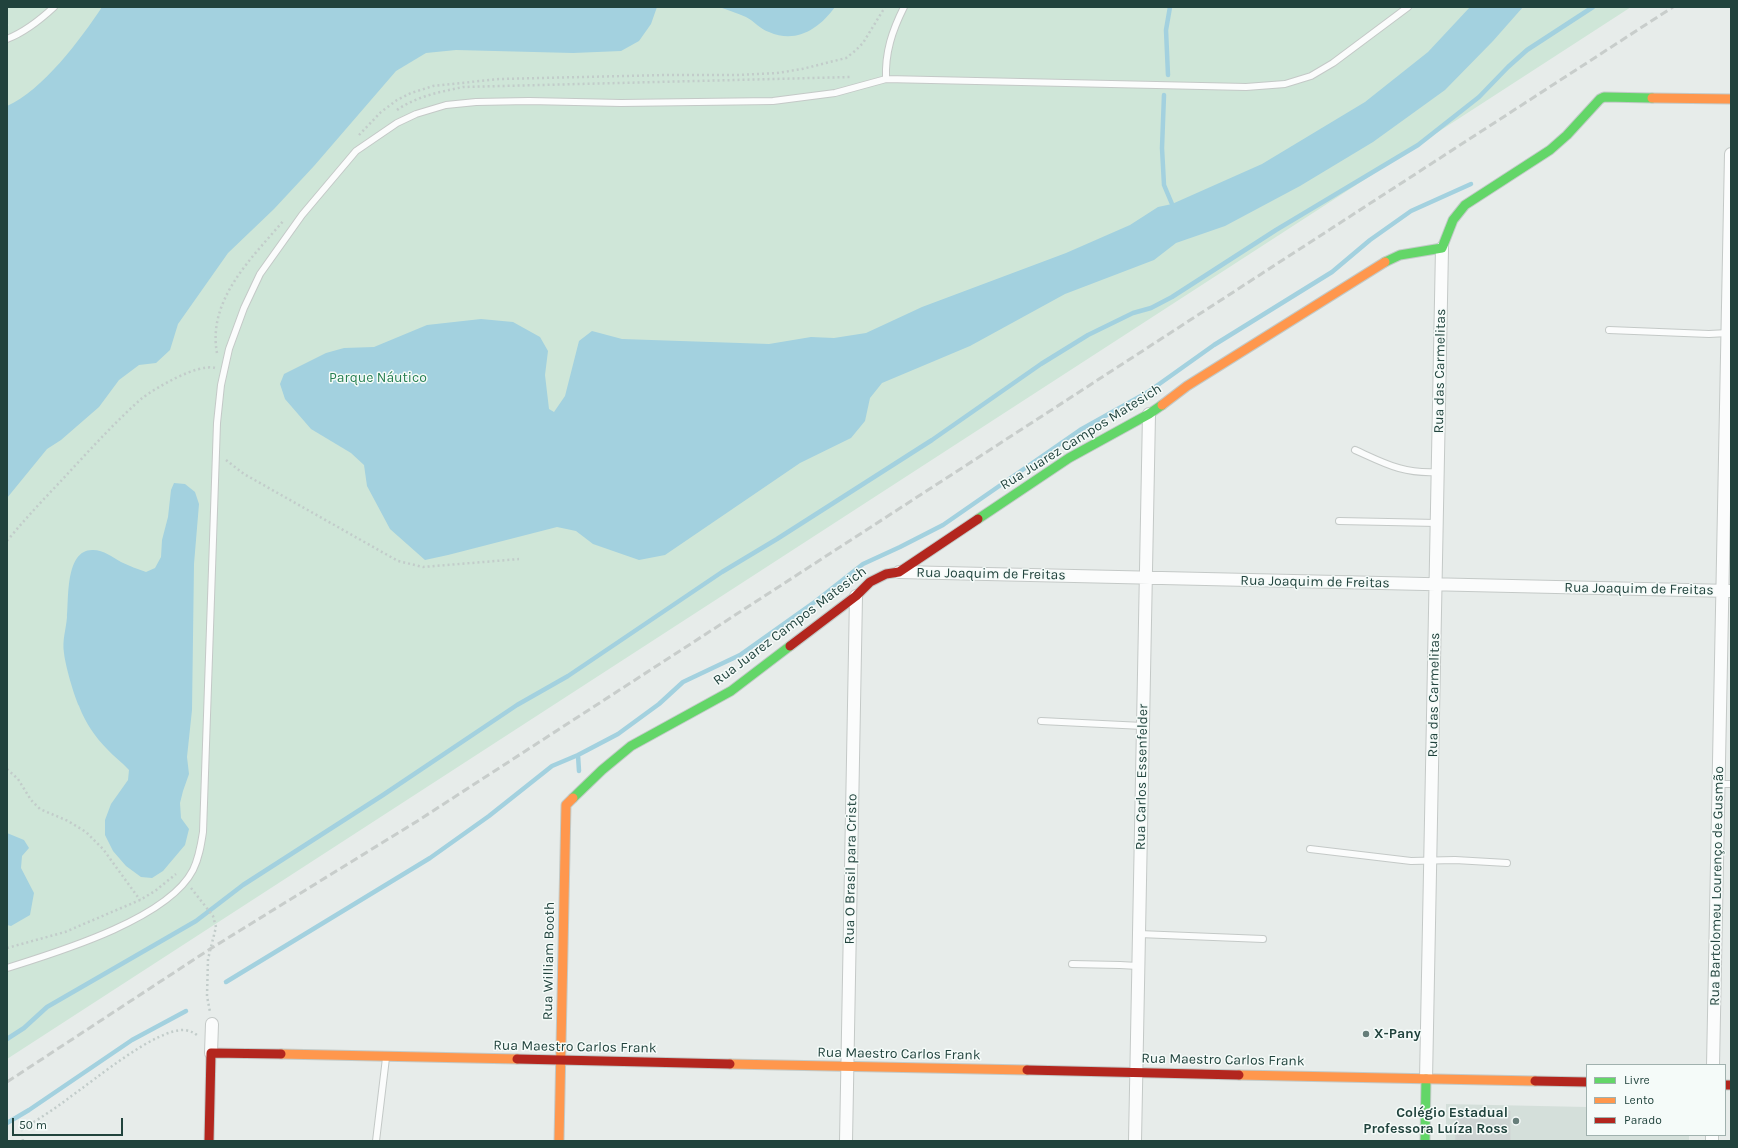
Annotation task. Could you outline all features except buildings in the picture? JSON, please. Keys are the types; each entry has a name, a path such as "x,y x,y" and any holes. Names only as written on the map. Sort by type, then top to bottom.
{"street":[{"path":"1442,248 1454,216 1465,205 1550,150 1567,135 1600,99 1604,97 1731,99"},
{"name":"Rua Bartolomeu Lourenço de Gusmão","path":"1713,1064 1725,784 1728,333 1731,154"},
{"name":"Rua Juarez Campos Matesich","path":"566,805 602,770 641,740 714,702 731,691 856,596 872,579 882,575 899,572 1069,458 1149,414 1186,386 1385,262 1406,254 1442,248"},
{"name":"Rua das Carmelitas","path":"1425,1141 1442,248"},
{"name":"Rua Carlos Essenfelder","path":"1135,1141 1149,414"},
{"name":"Rua Joaquim de Freitas","path":"899,572 1727,591"},
{"name":"Rua O Brasil para Cristo","path":"846,1141 856,596"},
{"name":"Rua William Booth","path":"559,1141 566,805"},
{"path":"209,1141 212,1024"},
{"name":"Rua Maestro Carlos Frank","path":"211,1053 1586,1082"}],"lane":[{"path":"7,39 40,21 54,7"},
{"path":"886,79 885,61 889,42 894,25 904,7"},
{"path":"7,968 82,942 133,920 163,904 185,882 193,870 199,854 203,832 217,423 224,370 244,308 260,274 302,215 356,151 397,123 416,114 446,105 476,102 529,101 621,103 773,101 835,92 886,79 1246,86 1284,84 1311,76 1333,63 1408,7"},
{"path":"1609,330 1709,334 1728,333"},
{"path":"1356,450 1393,467 1408,472 1438,472"},
{"path":"1339,521 1437,523"},
{"path":"1041,721 1143,726"},
{"path":"1310,849 1411,860 1507,863"},
{"path":"1139,934 1263,939"},
{"path":"1072,964 1120,964 1138,966"},
{"path":"376,1141 386,1057"}],"path":[{"path":"356,139 381,112 397,100 411,92 433,86 499,79 777,73 817,66 846,58 855,52 864,43 885,7"},
{"path":"392,114 407,103 435,93 463,88 855,77"},
{"path":"224,370 217,354 215,342 220,311 238,277 288,216"},
{"path":"7,541 99,440 142,398 168,381 191,372 211,367 224,370"},
{"path":"216,453 244,474 398,561 423,567 519,559"},
{"path":"7,769 18,779 31,800 40,809 68,821 86,832 103,849 140,900"},
{"path":"7,948 65,932 140,900 155,891 179,872"},
{"path":"185,882 206,905 213,916 216,927 208,959 206,980 212,1024"},
{"path":"23,1141 22,1130 130,1054 161,1037 185,1030 193,1032 211,1053"}],"shaded area":[{"name":"Colégio Estadual Professora Luíza Ross","path":"1446,1104 1586,1107 1586,1136 1689,1136 1689,1141 1446,1141"}],"green space":[{"name":"Parque Náutico","path":"7,7 1631,7 7,1059 7,26 9,25 7,24"}],"water":[{"path":"102,7 657,7 651,24 639,41 621,51 573,53 456,50 426,53 396,71 314,166 274,209 228,253 178,324 170,350 156,363 139,365 119,380 99,407 61,440 47,449 7,498 7,106 34,89 47,77 83,34"},
{"path":"719,7 835,7 822,22 814,28 798,35 788,36 766,31 746,17"},
{"path":"1470,7 1523,7 1493,41 1445,90 1373,142 1300,186 1225,226 1176,243 1154,260 1065,294 970,346 882,383 870,398 865,421 851,438 800,463 665,555 639,560 593,544 576,531 557,527 425,560 390,529 367,486 364,465 351,453 311,429 285,399 280,384 284,374 326,353 344,348 374,347 427,325 481,319 513,322 540,337 548,351 545,375 549,409 554,412 565,396 579,341 592,331 622,339 769,344 811,337 834,338 866,333 922,307 1066,253 1130,225 1158,207 1172,204 1262,164 1365,102 1428,52"},
{"path":"174,483 185,484 195,492 199,504 194,564 192,710 187,757 189,774 180,803 181,818 189,829 185,845 163,871 152,878 141,877 126,866 113,851 105,835 105,820 111,804 128,780 129,770 112,755 94,734 84,718 70,680 63,644 67,617 70,576 77,558 84,552 97,550 146,572 155,568 161,557 162,540 168,517 171,490"},
{"path":"7,833 24,840 29,848 22,856 21,868 34,893 30,915 11,926 7,925"}],"waterway":[{"path":"1168,75 1166,30 1170,7"},
{"path":"7,1039 24,1028 47,1007 196,921 243,885 383,795 517,705 568,676 722,572 777,539 932,440 1041,364 1088,335 1133,313 1151,308 1172,297 1276,230 1418,145 1479,97 1527,50 1593,7"},
{"path":"1164,95 1162,148 1164,185 1172,204"},
{"path":"226,982 430,858 489,816 552,766 578,755 618,734 659,704 683,682 740,655 816,601 863,564 943,525 1080,430 1148,392 1214,345 1332,272 1370,240 1411,211 1471,184"},
{"path":"578,755 579,771"},
{"path":"7,1123 29,1110 132,1040 186,1011"}],"railway":[{"path":"7,1082 210,949 419,820 1673,7"}],"traffic: fast":[{"path":"1385,262 1400,255 1442,248 1453,220 1465,205 1550,150 1567,135 1600,99 1604,97 1652,98"},
{"path":"978,519 1069,458 1149,414 1162,405"},
{"path":"573,798 602,770 631,746 731,691 790,646"},
{"path":"1425,1141 1426,1079"}],"traffic: slow":[{"path":"1652,98 1731,99"},
{"path":"1162,405 1187,386 1385,262"},
{"path":"559,1141 566,805 573,798"},
{"path":"281,1054 517,1059"},
{"path":"730,1064 1027,1070"},
{"path":"1239,1075 1535,1081"}],"traffic: jam":[{"path":"790,646 856,596 870,582 886,574 899,572 978,519"},
{"path":"209,1141 211,1053 281,1054"},
{"path":"517,1059 730,1064"},
{"path":"1027,1070 1239,1075"},
{"path":"1535,1081 1586,1082"},
{"path":"1726,1085 1731,1085"}],"place":[{"name":"X-Pany","path":"1366,1034"},
{"name":"Colégio Estadual Professora Luíza Ross","path":"1516,1121"}]}
